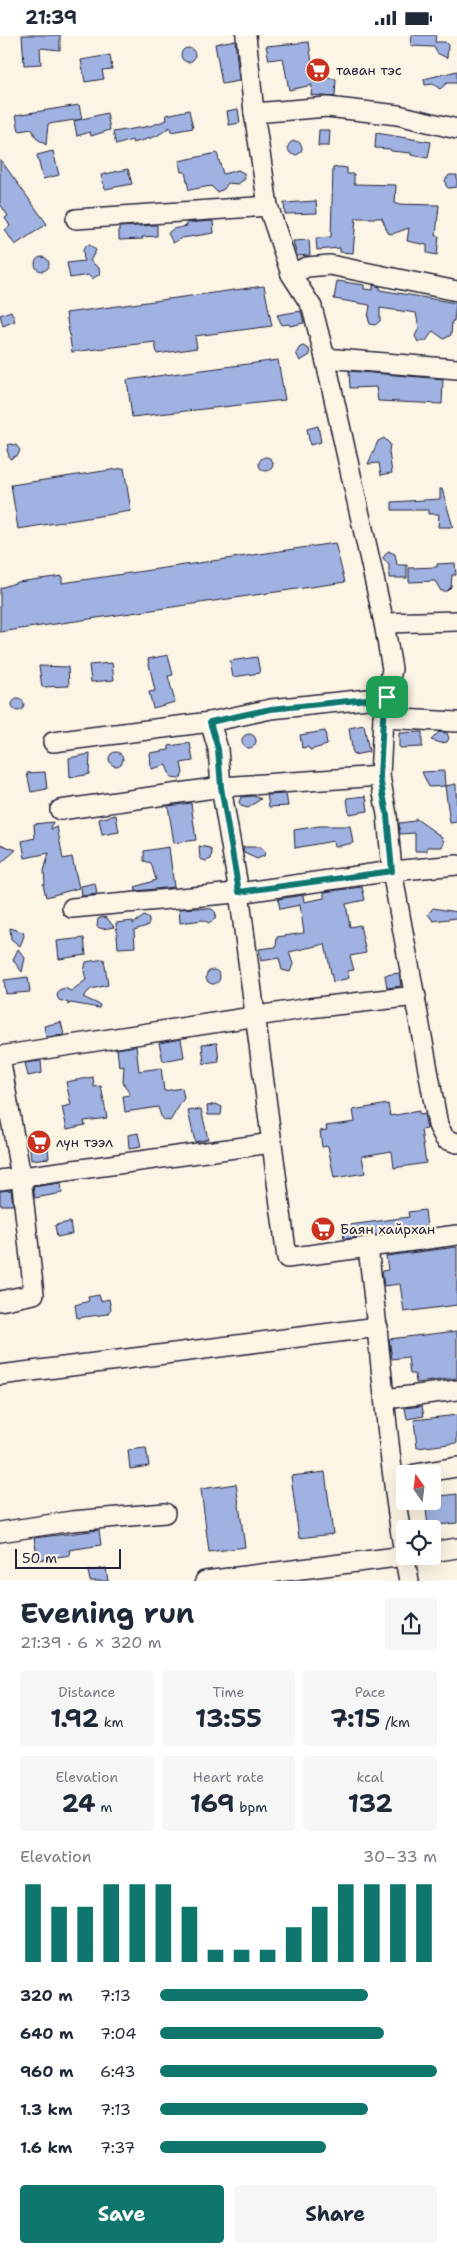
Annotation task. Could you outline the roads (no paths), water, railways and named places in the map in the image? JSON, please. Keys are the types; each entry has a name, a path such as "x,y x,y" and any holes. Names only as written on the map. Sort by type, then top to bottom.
{"street":[{"path":"246,35 254,113 268,206 291,274 312,307 384,623 392,669 383,718 380,777 387,815 392,871 438,1125 445,1139 457,1143"},
{"path":"254,113 327,107 398,115 457,129"},
{"path":"76,219 268,206"},
{"path":"291,274 307,267 330,265 457,291"},
{"path":"325,358 457,369"},
{"path":"384,623 457,621"},
{"path":"52,742 210,722 271,709 387,697"},
{"path":"383,718 457,722"},
{"path":"210,722 218,749 221,787 239,892 287,1258 457,1235"},
{"path":"60,810 221,787 380,777"},
{"path":"72,908 239,892 392,871 457,865"},
{"path":"0,1301 34,1295 21,1177 0,1057 254,1016 416,996"},
{"path":"0,1180 272,1143"},
{"path":"368,1248 385,1399 397,1465"},
{"path":"0,1375 378,1327"},
{"path":"385,1399 457,1390"},
{"path":"441,1470 457,1467"},
{"path":"0,1532 72,1521 165,1513"},
{"path":"441,1551 457,1548"},
{"path":"206,1581 396,1557"},
{"path":"406,1565 409,1581"}],"place":[{"name":"таван тэс","path":"318,70"},
{"name":"лүн тээл","path":"39,1142"},
{"name":"Баян хайрхан","path":"323,1229"}]}
